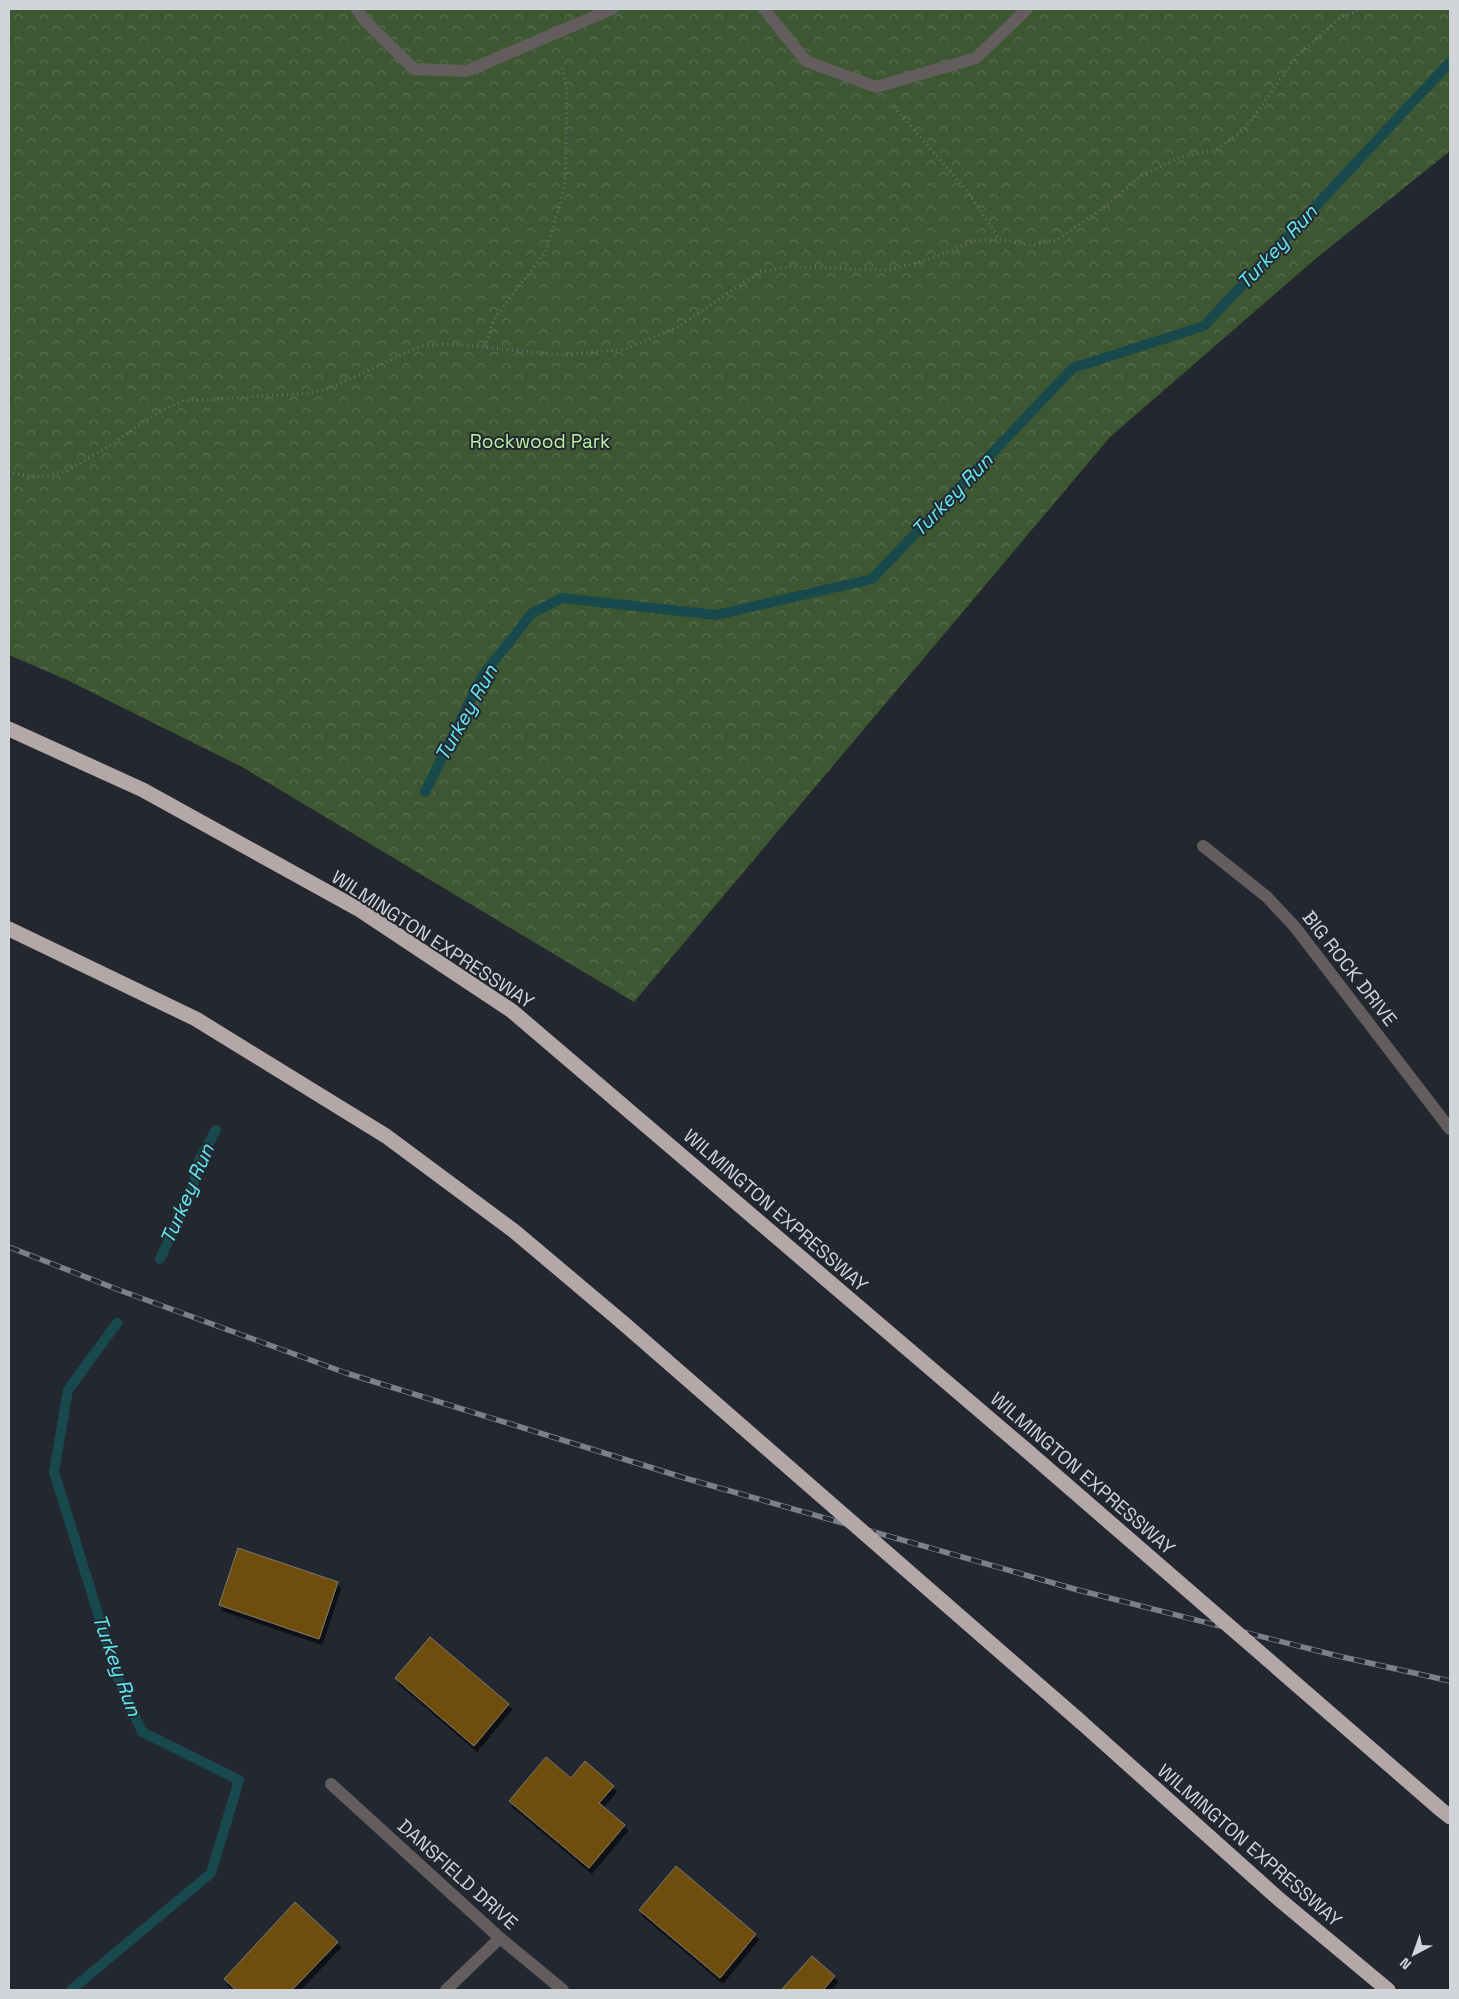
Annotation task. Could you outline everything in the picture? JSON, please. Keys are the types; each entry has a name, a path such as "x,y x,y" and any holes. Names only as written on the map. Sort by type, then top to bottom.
{"highway":[{"name":"WILMINGTON EXPRESSWAY","path":"9,729 143,790 360,910 512,1010 1025,1449 1444,1813"},
{"name":"WILMINGTON EXPRESSWAY","path":"9,929 196,1019 386,1136 514,1230 1081,1722 1280,1900 1388,1990"}],"street":[{"path":"357,9 364,21 414,69 467,71 612,9"},
{"path":"764,9 806,61 876,87 976,58 1027,9"},
{"name":"BIG ROCK DRIVE","path":"1203,846 1268,897 1295,927 1450,1129"},
{"name":"DANSFIELD DRIVE","path":"330,1784 500,1938 563,1990"},
{"path":"446,1990 500,1938"}],"path":[{"path":"9,470 16,474 40,477 67,471 109,446 157,413 182,401 310,393 334,386 421,346 451,344 564,355 626,349 678,327 760,272 790,267 887,270 930,259 974,241 999,239 1030,245 1058,240 1141,176 1180,157 1214,151 1244,130 1298,55 1340,18 1361,9"},
{"path":"485,347 494,319 546,251 566,186 568,91 562,65"},
{"path":"876,87 968,192 999,239"}],"green space":[{"name":"Rockwood Park","path":"9,9 1450,9 1450,151 1314,260 1110,437 634,1002 242,767 67,680 9,655"}],"building":[{"path":"238,1548 338,1582 319,1639 219,1605"},
{"path":"430,1637 509,1704 474,1746 395,1678"},
{"path":"546,1757 571,1778 585,1761 614,1786 599,1803 625,1825 589,1868 509,1801"},
{"path":"676,1866 756,1934 720,1978 639,1910"},
{"path":"295,1902 338,1942 292,1990 236,1990 224,1979"},
{"path":"812,1956 835,1976 824,1989 826,1990 781,1990"}],"waterway":[{"name":"Turkey Run","path":"425,792 483,675 532,613 562,598 716,615 872,579 1073,368 1204,326 1450,62"},
{"name":"Turkey Run","path":"160,1259 192,1190 199,1161 216,1130"},
{"name":"Turkey Run","path":"71,1990 211,1873 239,1780 142,1732 118,1678 54,1472 68,1390 117,1323"}],"railway":[{"path":"9,1247 119,1290 346,1373 688,1479 1078,1590 1338,1656 1450,1681"}]}
